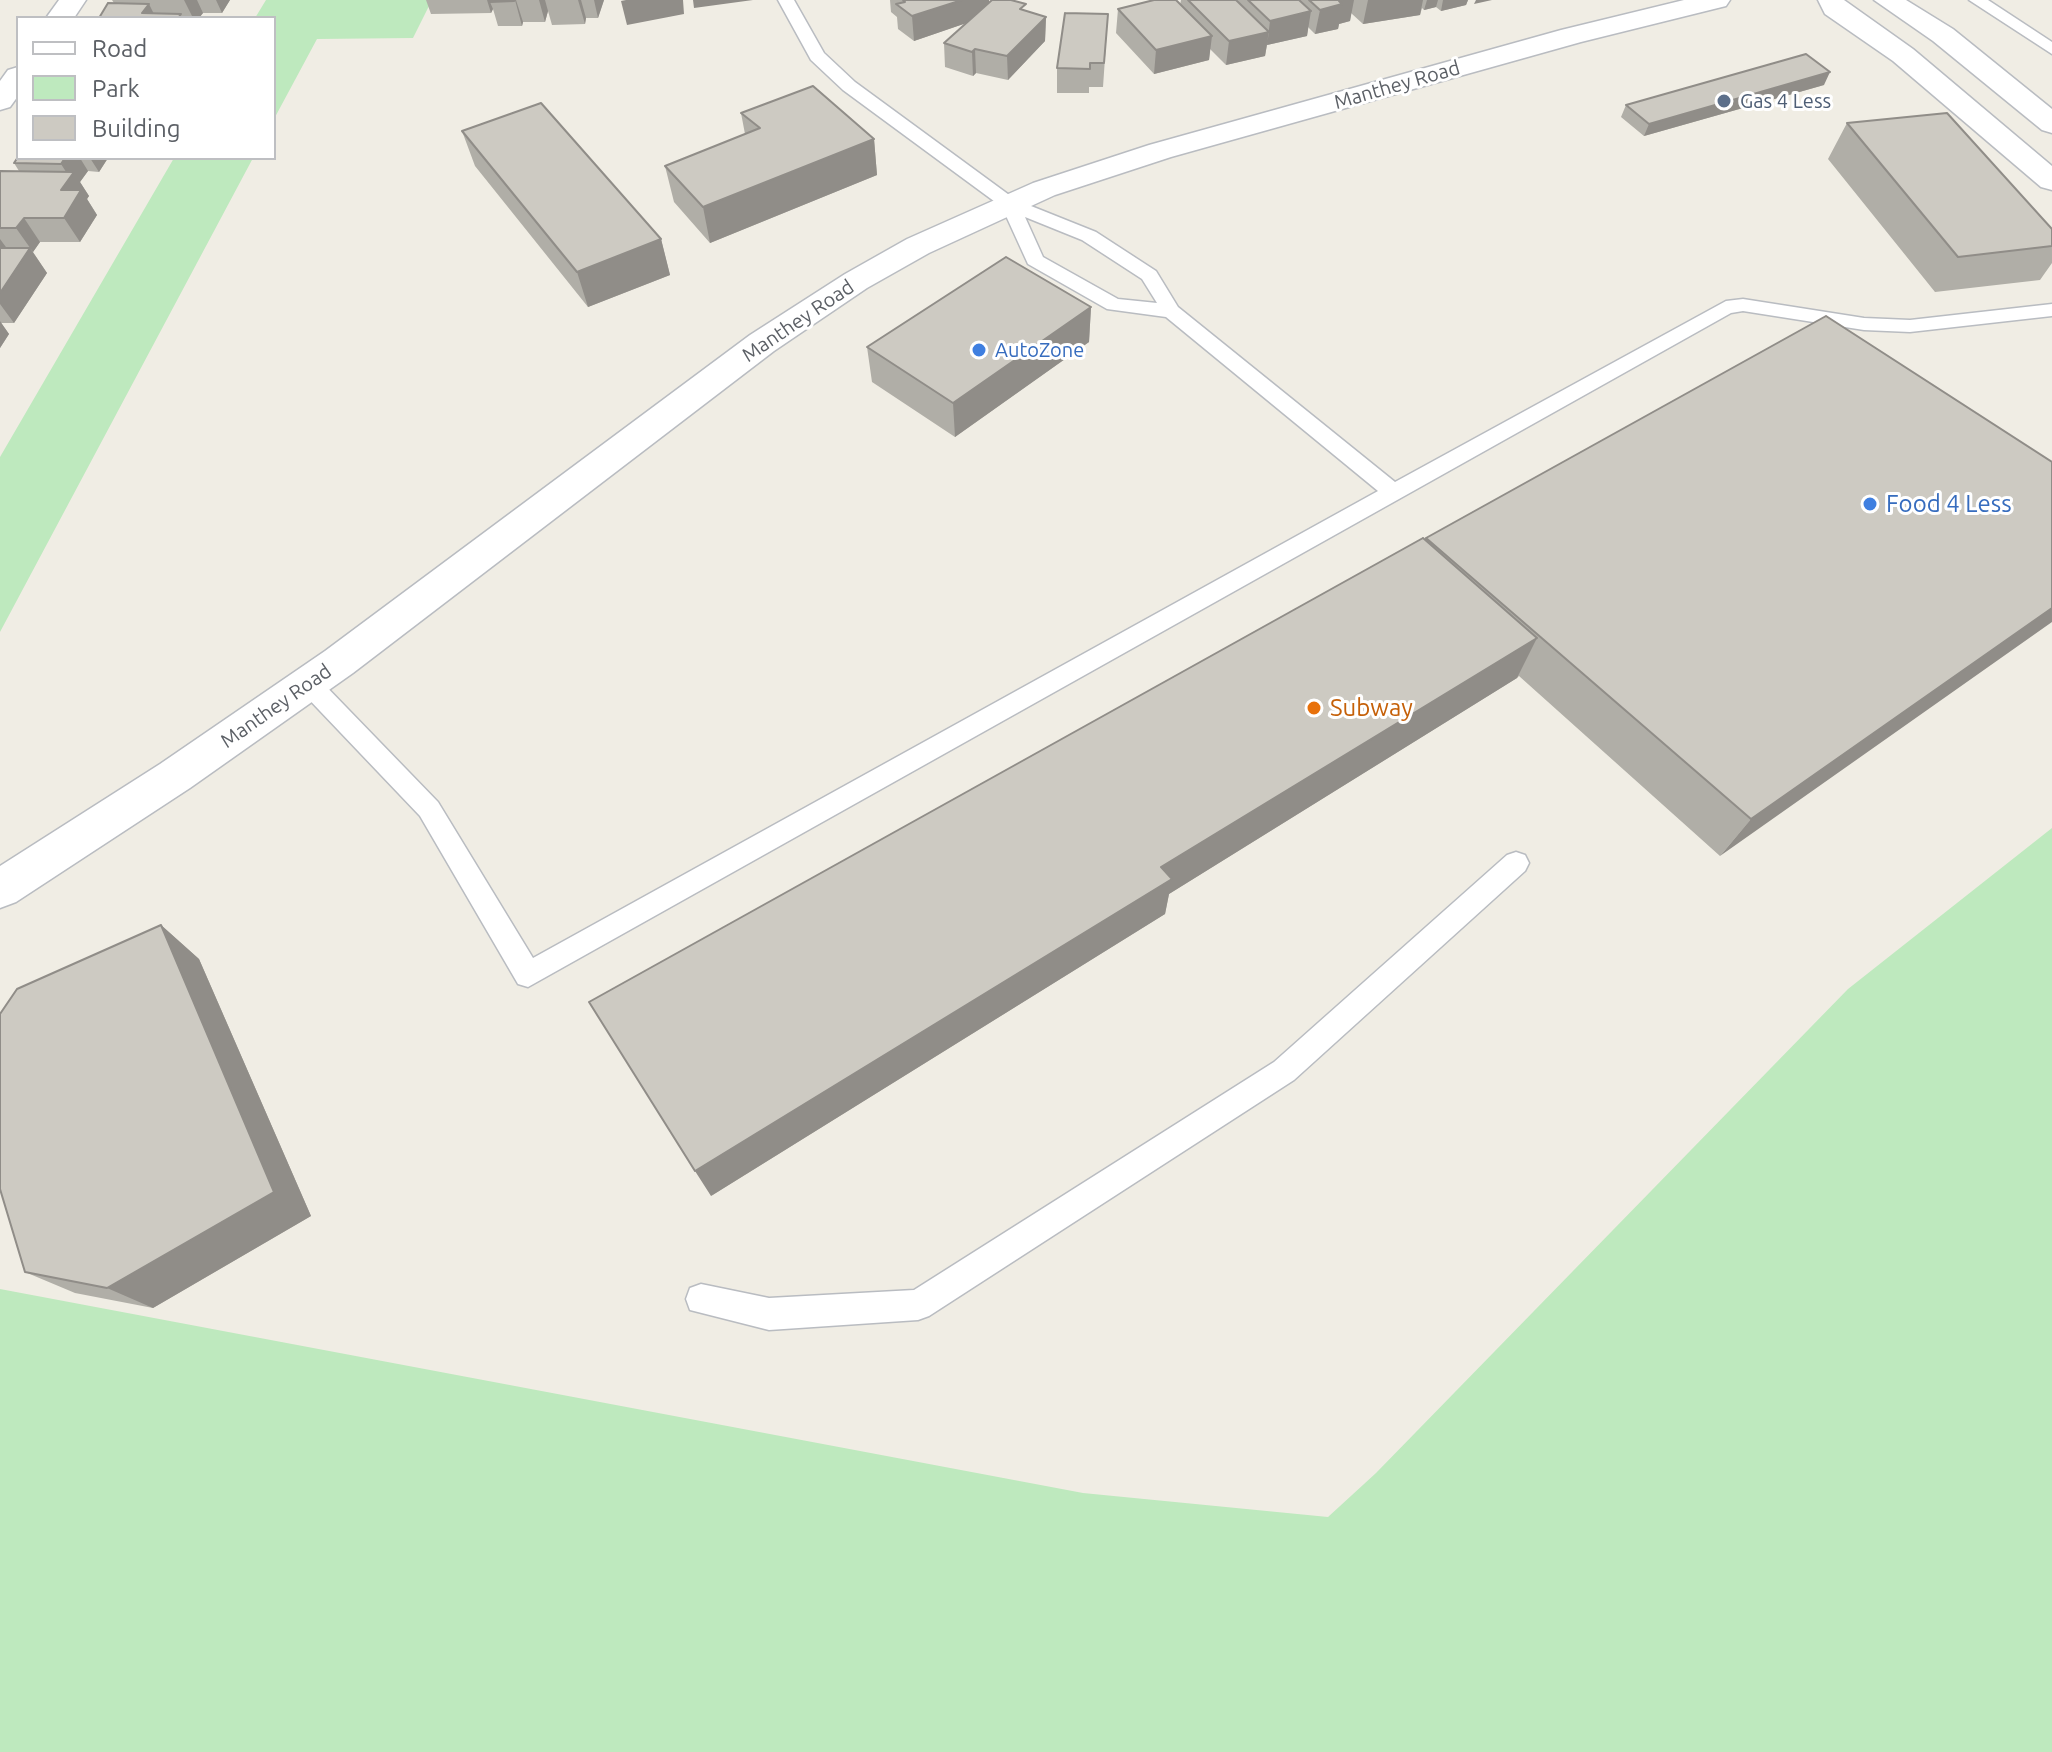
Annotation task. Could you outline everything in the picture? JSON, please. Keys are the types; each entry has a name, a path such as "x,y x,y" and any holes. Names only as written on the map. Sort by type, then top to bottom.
{"street":[{"name":"Manthey Road","path":"0,889 175,776 308,683 762,343 856,281 918,246 1010,204 1160,151 1571,36 1717,0"},
{"path":"1831,0 1835,8 1903,55 2052,181"},
{"path":"1887,0 1943,35 2052,124"},
{"path":"0,101 16,79"}],"lane":[{"path":"786,0 817,56 849,86 1010,204 1101,243 1149,275 1171,311 1393,492"},
{"path":"1977,0 2052,49"},
{"path":"1010,204 1035,260 1114,305 1171,311"},
{"path":"308,683 429,809 528,975 1726,307 1743,305 1864,324 1910,326 2052,310"},
{"path":"701,1299 769,1314 918,1305 1284,1071 1516,863"}],"green space":[{"path":"266,0 432,0 413,38 317,39 276,115 276,16 256,16"},
{"path":"173,160 252,160 0,632 0,457"},
{"path":"2052,828 2052,1752 0,1752 0,1289 1083,1493 1328,1517 1376,1473 1848,989"}],"building":[{"path":"903,0 962,0 912,16 896,4 905,2"},
{"path":"992,0 1026,4 1020,9 1046,17 1007,56 975,49 972,52 944,43"},
{"path":"1154,0 1176,0 1212,36 1156,50 1118,9"},
{"path":"1188,0 1236,0 1269,32 1229,41"},
{"path":"1248,0 1299,0 1311,11 1270,21"},
{"path":"1309,0 1343,0 1339,1 1342,4 1320,10"},
{"path":"108,3 149,4 142,13 181,14 180,16 100,16"},
{"path":"1065,13 1108,14 1104,63 1090,63 1090,69 1057,68"},
{"path":"1806,54 1830,72 1649,124 1626,105"},
{"path":"813,86 874,139 703,207 665,166 760,128 741,113"},
{"path":"541,103 661,239 577,272 462,131"},
{"path":"1947,113 2052,229 2052,246 1958,257 1847,123"},
{"path":"16,160 64,160 61,164 14,163"},
{"path":"0,171 74,172 61,190 81,190 64,218 24,218 16,228 0,228"},
{"path":"0,248 30,248 0,293"},
{"path":"1006,257 1091,307 953,403 867,347"},
{"path":"1826,316 2052,462 2052,608 1751,819 1426,538"},
{"path":"1423,538 1537,638 1161,867 1172,879 695,1171 589,1002"},
{"path":"161,925 274,1192 107,1288 25,1272 0,1189 0,1014 17,989"}],"place":[{"name":"Gas 4 Less","path":"1724,101"},
{"name":"AutoZone","path":"979,350"},
{"name":"Food 4 Less","path":"1870,504"},
{"name":"Subway","path":"1314,708"}]}
